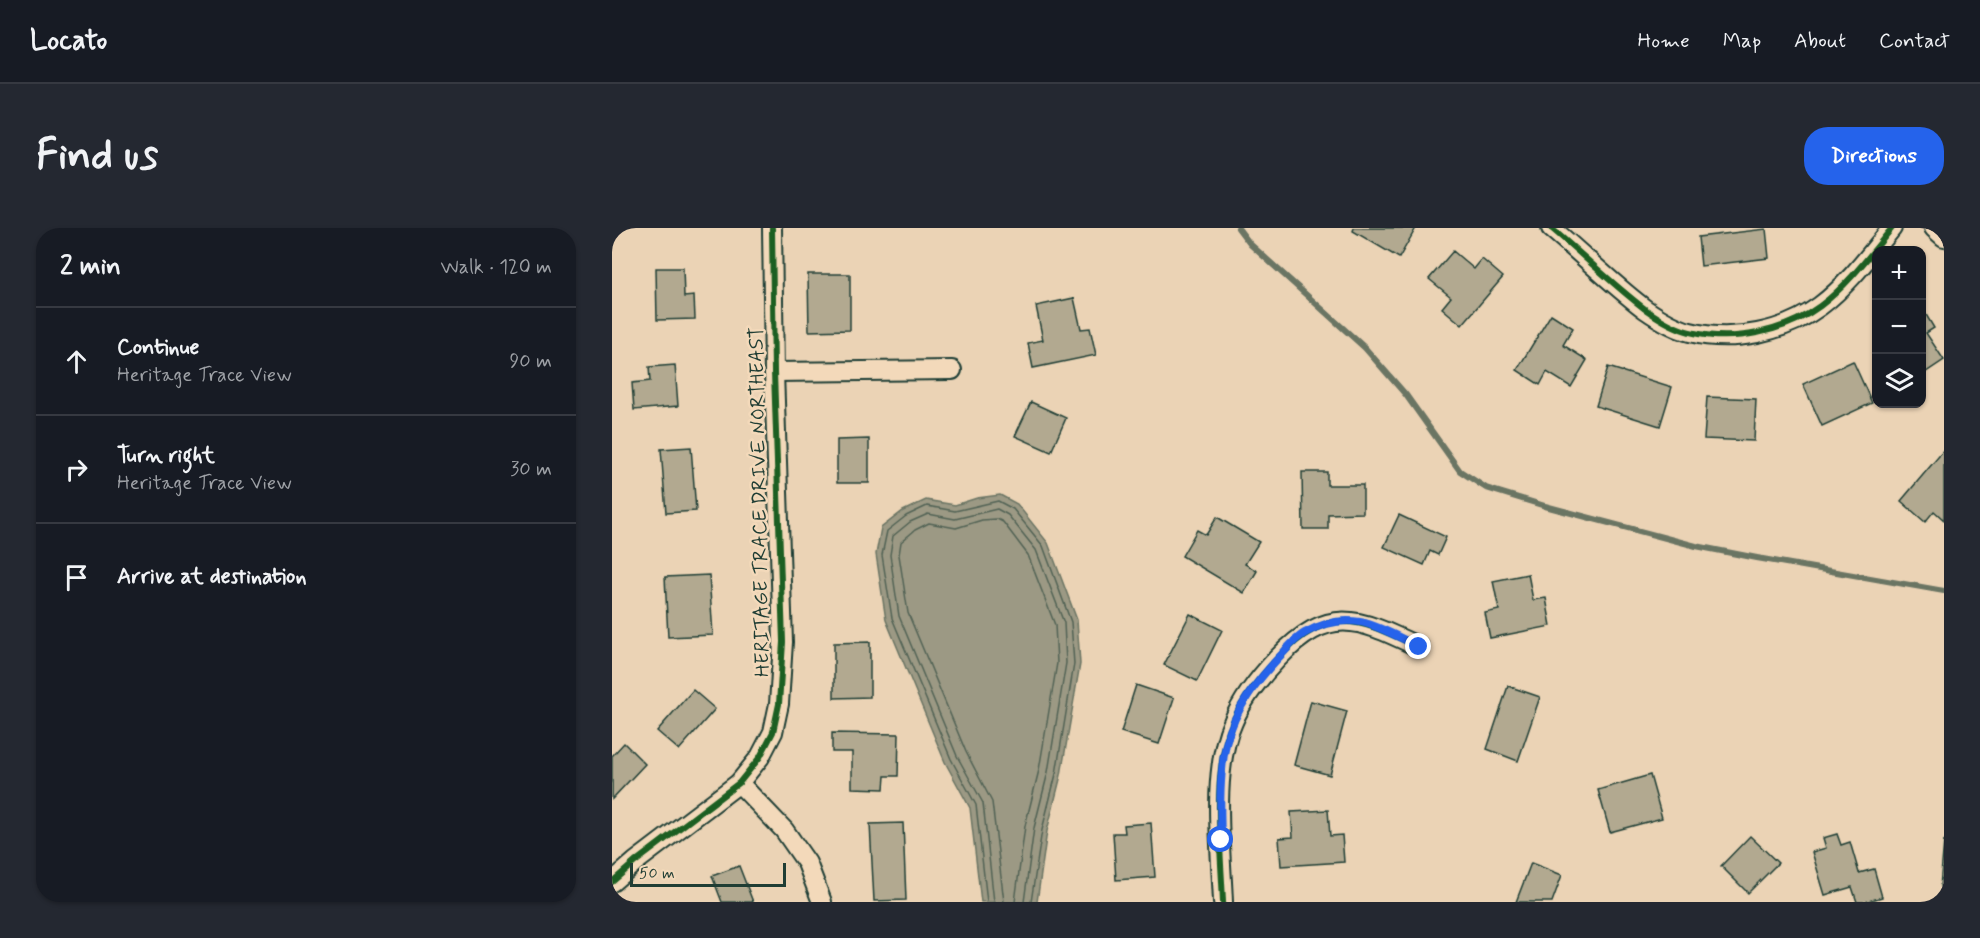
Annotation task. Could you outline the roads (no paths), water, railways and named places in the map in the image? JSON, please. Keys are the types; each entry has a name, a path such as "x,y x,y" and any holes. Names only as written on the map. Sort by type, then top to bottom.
{"street":[{"name":"HERITAGE TRACE DRIVE NORTHEAST","path":"612,882 739,783 760,757 773,732 778,704 783,642 774,372 772,228"},
{"path":"1551,228 1645,309 1689,332 1723,335 1772,330 1822,305 1845,283 1892,228"},
{"path":"1934,228 1944,237"},
{"path":"774,372 952,370"},
{"path":"1223,902 1220,801 1222,771 1233,722 1257,681 1306,632 1334,621 1361,622 1419,647"},
{"path":"739,783 784,830 807,863 822,902"}],"water":[{"path":"1000,495 1017,504 1048,543 1077,620 1080,664 1061,775 1047,831 1037,902 981,902 970,808 945,762 886,620 876,554 881,528 903,511 926,500 955,505 977,498"}],"waterway":[{"path":"1238,228 1250,244 1365,348 1406,395 1460,471 1486,488 1696,546 1944,591"}]}
